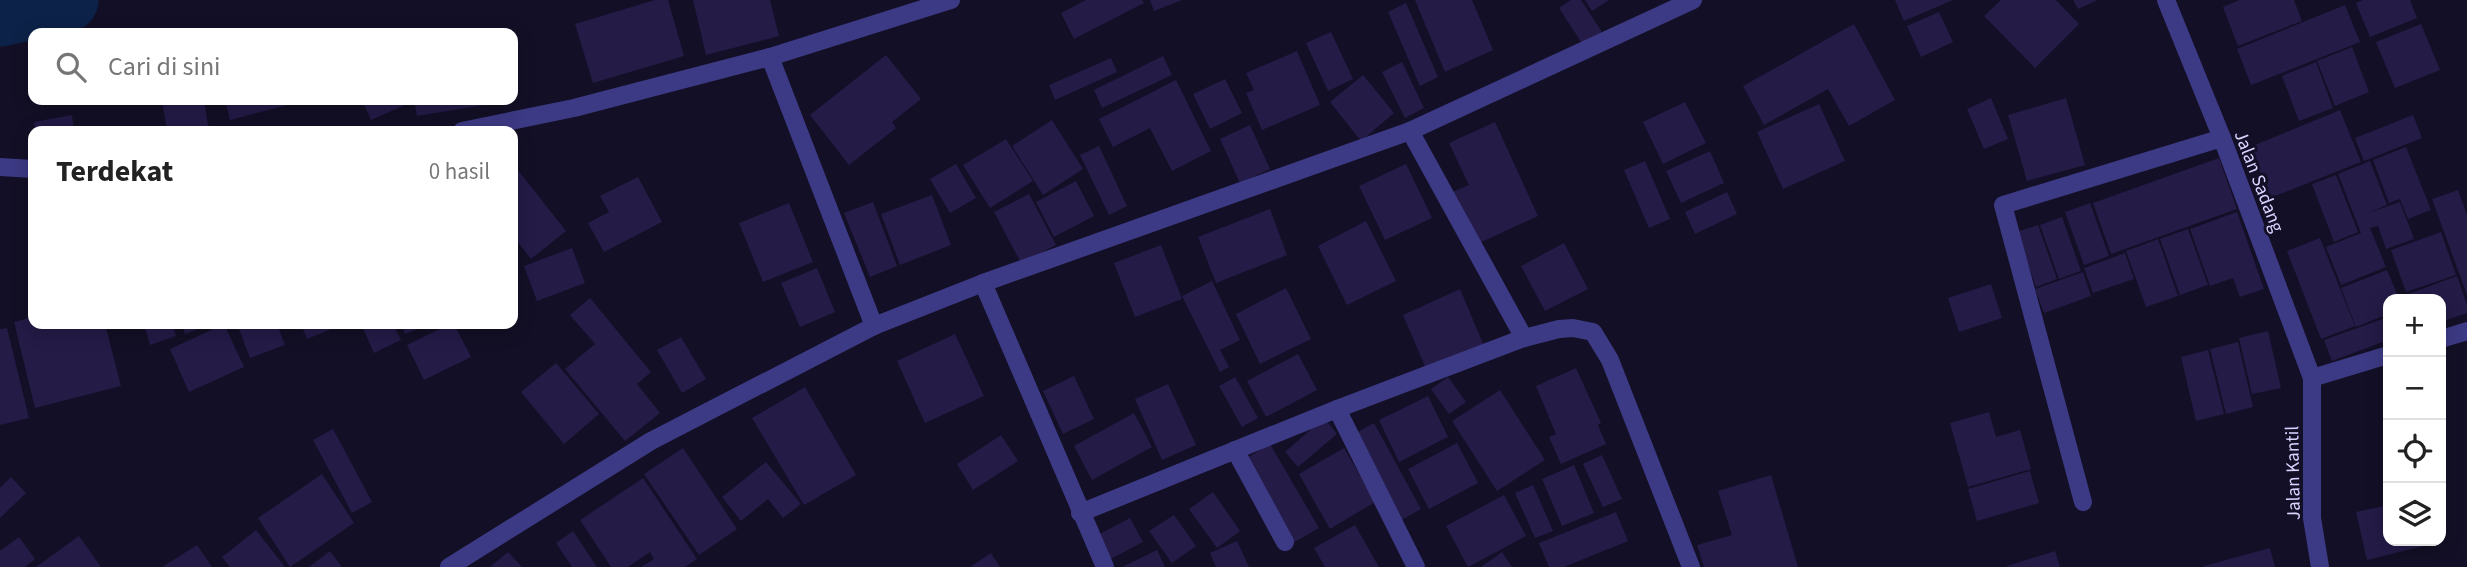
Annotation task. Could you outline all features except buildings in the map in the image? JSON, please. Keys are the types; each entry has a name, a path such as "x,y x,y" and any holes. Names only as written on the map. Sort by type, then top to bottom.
{"street":[{"path":"486,126 574,108 770,57 951,0"},
{"path":"449,567 651,441 874,326 983,283 1410,131 1693,0"},
{"name":"Jalan Sadang","path":"2165,0 2222,138 2312,378"},
{"path":"770,57 874,326"},
{"path":"1410,131 1524,338"},
{"path":"2083,502 2003,205 2222,138"},
{"path":"0,167 28,169"},
{"path":"983,283 1105,567"},
{"path":"1080,513 1337,409 1524,338 1573,328 1593,332 1610,360 1691,567"},
{"path":"2446,337 2467,331"},
{"path":"2312,378 2383,357"},
{"name":"Jalan Kantil","path":"2312,378 2312,518 2320,567"},
{"path":"1337,409 1416,567"},
{"path":"1235,450 1285,542"}],"waterway":[{"path":"0,14 66,0"}]}
